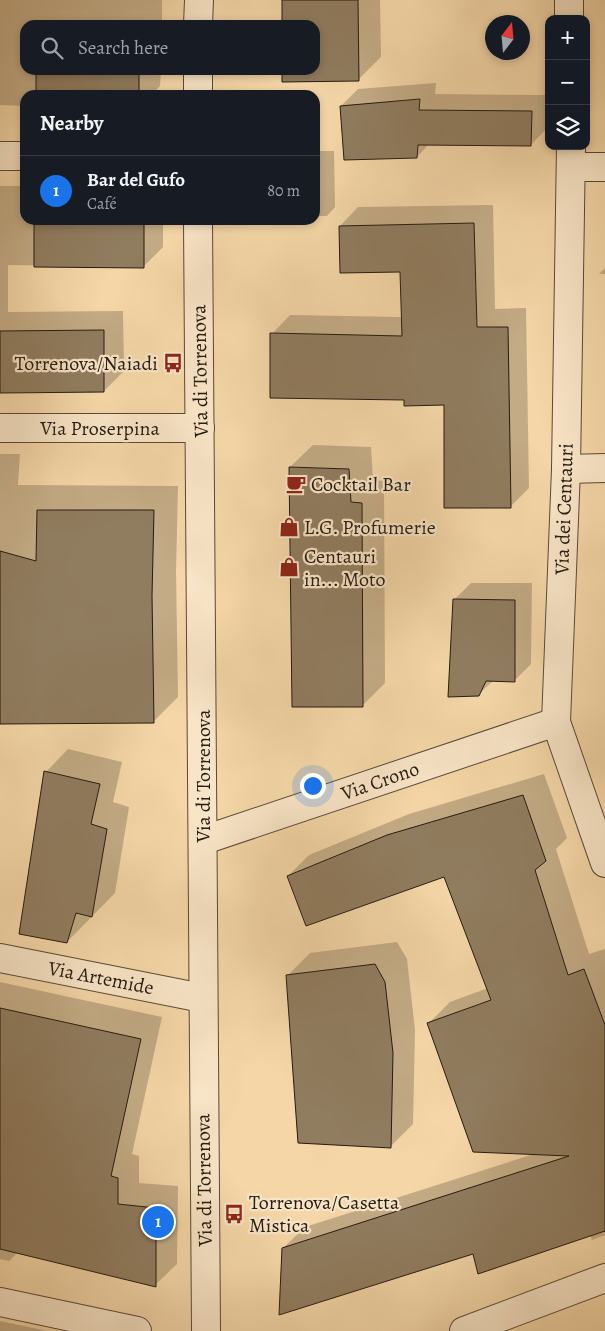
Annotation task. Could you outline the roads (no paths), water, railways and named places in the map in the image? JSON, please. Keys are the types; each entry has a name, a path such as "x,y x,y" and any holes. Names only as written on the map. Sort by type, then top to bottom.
{"street":[{"path":"198,0 198,20"},
{"path":"569,0 569,15"},
{"path":"198,75 198,90"},
{"path":"0,156 20,156"},
{"path":"571,157 605,167"},
{"name":"Via dei Centauri","path":"571,157 566,469 556,722 605,863"},
{"name":"Via di Torrenova","path":"198,225 204,840 202,998 206,1331"},
{"name":"Via Proserpina","path":"0,428 200,428"},
{"path":"566,469 605,468"},
{"name":"Via Crono","path":"204,840 556,722"},
{"name":"Via Artemide","path":"0,958 202,998"},
{"path":"464,1331 605,1278"},
{"path":"0,1302 137,1331"}],"place":[{"name":"Torrenova/Naiadi","path":"173,363"},
{"name":"Cocktail Bar","path":"296,484"},
{"name":"L.G. Profumerie","path":"289,527"},
{"name":"Centauri in... Moto","path":"289,567"},
{"name":"Torrenova/Casetta Mistica","path":"234,1214"},
{"name":"Bar del Gufo","path":"158,1222"}]}
